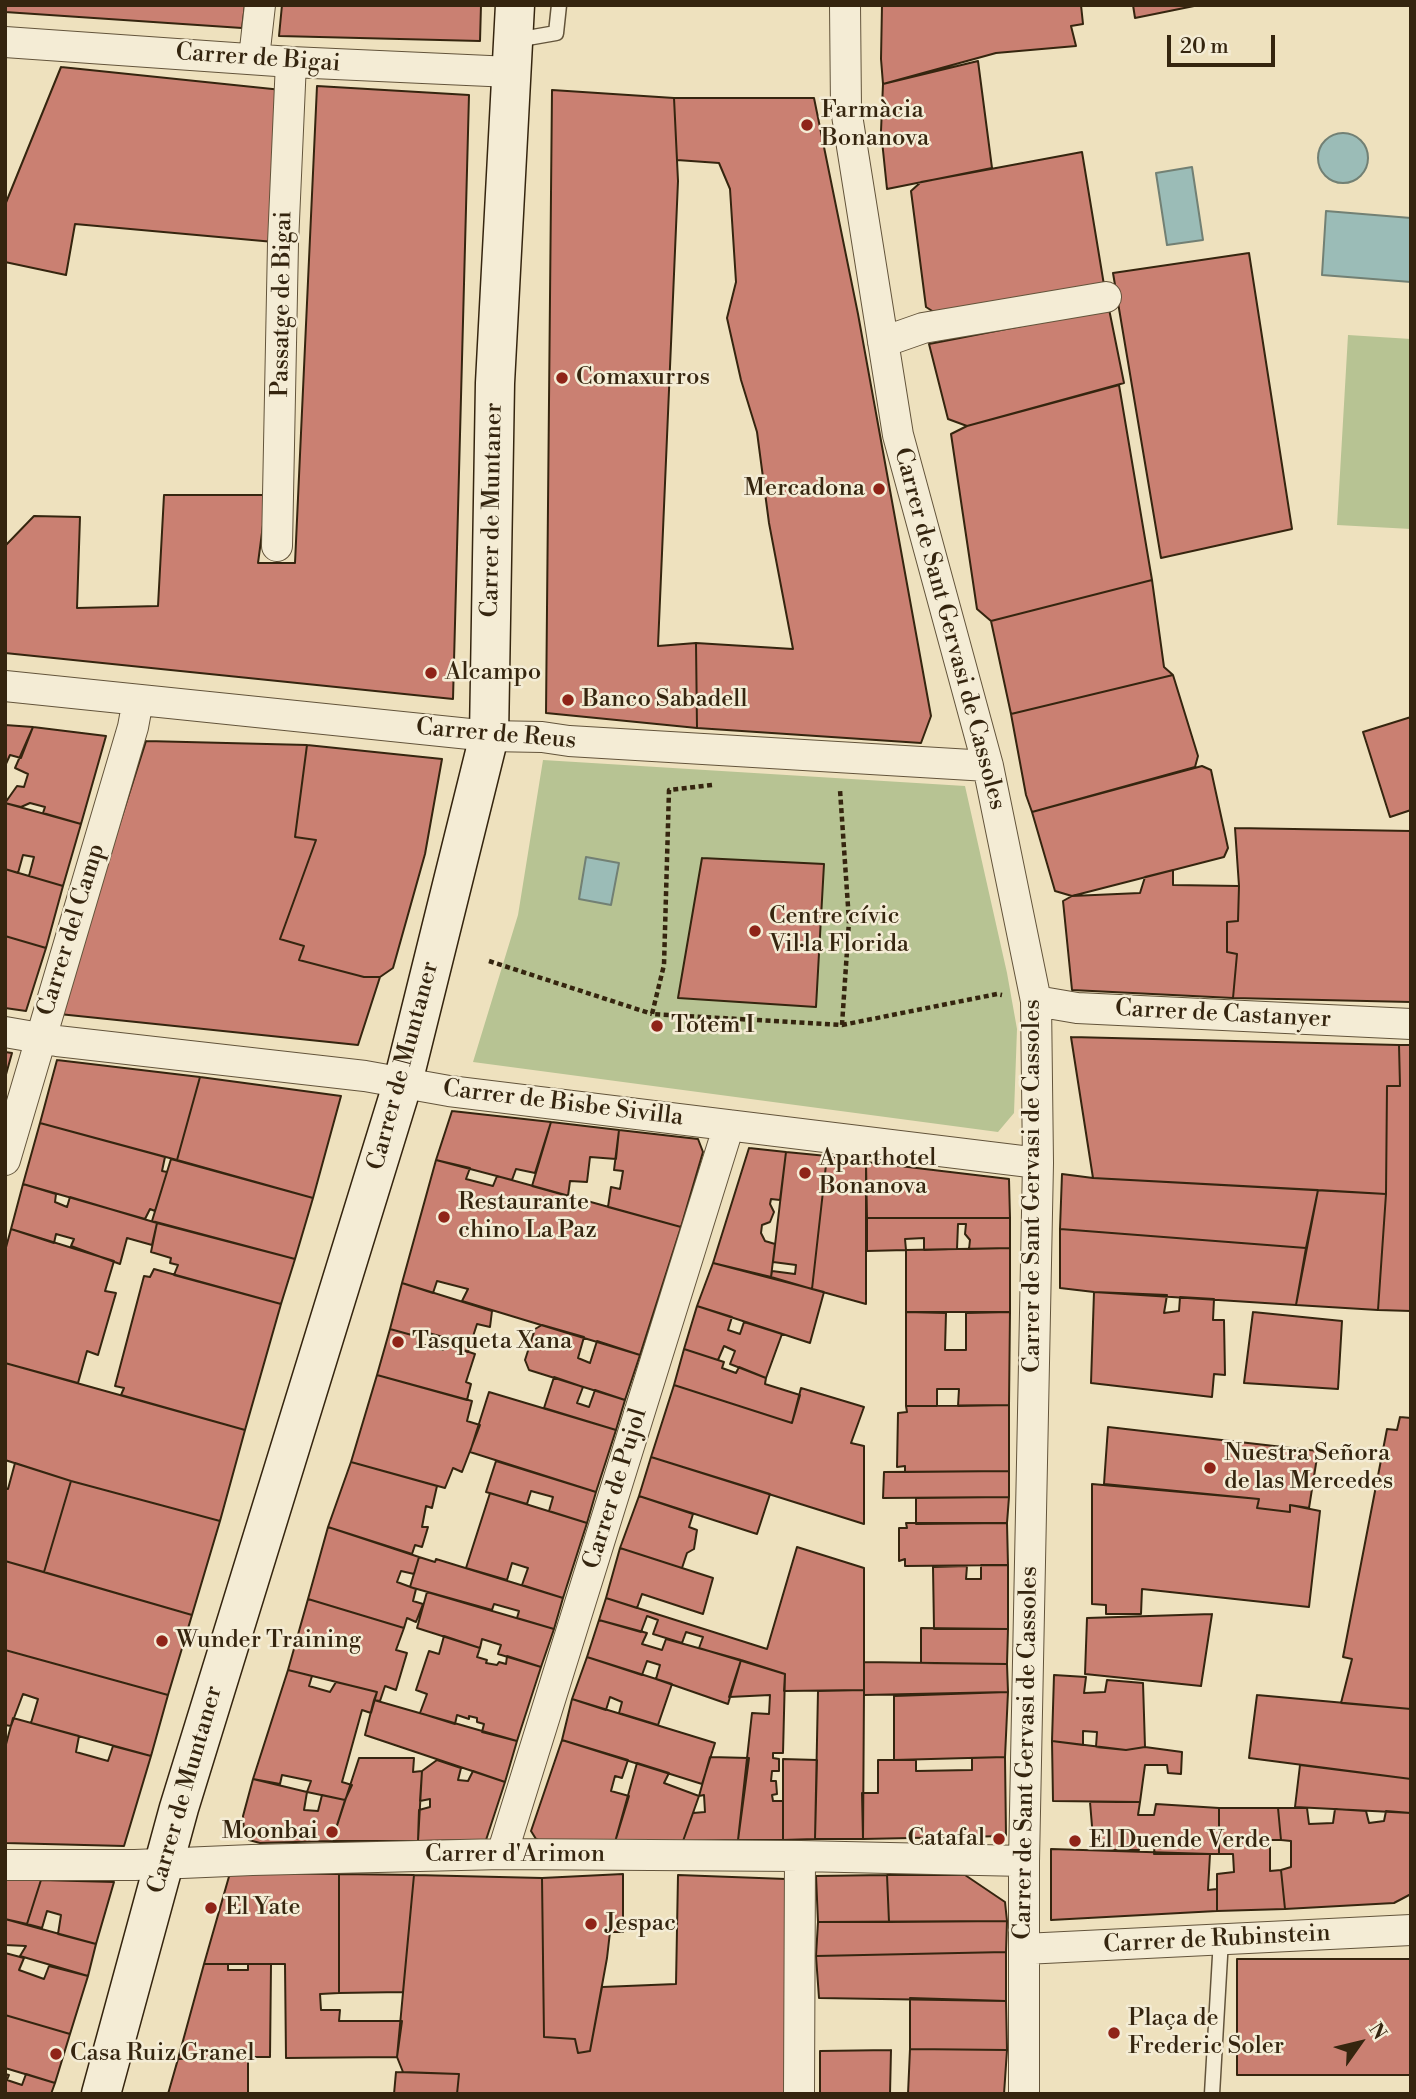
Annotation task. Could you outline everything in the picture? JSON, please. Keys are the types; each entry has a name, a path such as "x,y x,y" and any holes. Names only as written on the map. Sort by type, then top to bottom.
{"street":[{"path":"254,58 260,5"},
{"name":"Carrer de Sant Gervasi de Cassoles","path":"845,5 846,109 898,435 988,766 1036,1001 1038,1163 1024,1861 1024,2094"},
{"name":"Carrer de Bigai","path":"5,42 291,62 514,39"},
{"name":"Carrer de Muntaner","path":"101,2094 163,1863 404,1082 489,736 495,383 514,39"},
{"name":"Passatge de Bigai","path":"277,546 291,62"},
{"path":"883,342 923,328 1106,296"},
{"name":"Carrer de Reus","path":"5,686 489,736 542,737 569,741 988,766"},
{"name":"Carrer del Camp","path":"5,1160 133,727 138,701"},
{"name":"Carrer de Castanyer","path":"1036,1001 1077,1008 1411,1024"},
{"name":"Carrer de Bisbe Sivilla","path":"5,1032 404,1082 449,1091 1038,1163"},
{"name":"Carrer de Pujol","path":"502,1854 729,1125"},
{"name":"Carrer d'Arimon","path":"5,1865 502,1854 1024,1861"},
{"path":"799,2094 800,1856"},
{"name":"Carrer de Rubinstein","path":"1024,1949 1411,1930"}],"lane":[{"path":"514,39 556,33 559,5"},
{"path":"1212,2094 1221,1939"}],"path":[{"path":"652,1014 664,965 668,790 723,784"},
{"path":"827,786 840,788 849,921 842,1025"},
{"path":"489,961 652,1014 842,1025 997,994"}],"green space":[{"path":"1348,335 1411,339 1411,529 1337,525"},
{"path":"543,760 965,786 1017,1029 1014,1113 998,1132 473,1062 518,915"}],"water":[{"path":"1343,133 1360,141 1368,158 1360,175 1343,183 1326,175 1318,158 1326,141"},
{"path":"1192,167 1203,240 1167,245 1156,173"},
{"path":"1326,211 1411,218 1411,282 1322,275"},
{"path":"586,857 619,863 611,905 579,899"}],"building":[{"path":"5,5 245,5 242,28 5,12"},
{"path":"282,5 481,5 480,41 279,36"},
{"path":"882,5 1081,5 1083,24 1071,26 1076,46 996,53 883,84"},
{"path":"1133,5 1199,5 1135,18"},
{"path":"978,61 992,168 887,189 881,131 883,84"},
{"path":"61,67 282,90 274,242 75,224 66,275 5,262 5,205"},
{"path":"317,86 469,95 453,699 5,653 5,546 34,516 80,517 77,608 158,606 164,495 267,495 258,563 295,563"},
{"path":"552,90 674,98 678,181 658,646 696,643 697,728 546,713"},
{"path":"674,98 814,98 858,314 931,716 921,743 697,728 696,643 793,649 769,523 757,432 741,380 727,318 736,282 730,189 719,163 677,160"},
{"path":"1082,152 1104,285 940,316 926,307 911,191 921,182"},
{"path":"1249,253 1292,529 1161,558 1113,273"},
{"path":"1109,309 1124,383 967,426 948,419 929,344"},
{"path":"1119,385 1152,580 991,621 977,609 951,434 967,426"},
{"path":"1152,580 1164,667 1173,675 1011,714 991,621"},
{"path":"1173,675 1198,756 1195,767 1032,812 1026,795 1011,714"},
{"path":"1411,717 1411,810 1390,817 1363,732"},
{"path":"5,725 33,727 21,758 10,755 5,766"},
{"path":"33,727 106,736 81,824 43,813 45,807 30,803 21,807 5,803 17,786 24,787 28,774 15,768"},
{"path":"146,741 307,745 295,837 316,840 280,939 304,946 299,960 364,977 380,977 358,1045 59,1014"},
{"path":"307,745 442,759 425,854 393,968 380,977 364,977 299,960 304,946 280,939 316,840 295,837"},
{"path":"1202,766 1211,770 1228,848 1224,857 1072,896 1055,891 1032,812"},
{"path":"5,803 81,824 63,886 29,876 34,857 23,855 18,873 5,869"},
{"path":"1235,828 1411,831 1411,1002 1233,998 1237,954 1227,952 1227,922 1238,921 1239,886"},
{"name":"Centre cívic Vil·la Florida","path":"702,858 824,864 816,1007 678,998"},
{"path":"5,869 63,886 46,948 5,936"},
{"path":"1173,870 1173,885 1239,886 1238,921 1227,922 1227,952 1237,954 1233,998 1072,990 1063,901 1072,896 1140,893 1145,877"},
{"path":"5,936 46,948 26,1011 5,1008"},
{"path":"1071,1037 1399,1045 1400,1086 1387,1086 1386,1194 1093,1178"},
{"path":"1399,1045 1411,1045 1411,1311 1378,1310 1386,1194 1387,1086 1400,1086"},
{"path":"5,1052 12,1053 5,1078"},
{"path":"57,1060 200,1077 177,1160 40,1123"},
{"path":"200,1077 341,1096 313,1198 177,1160"},
{"path":"452,1111 551,1122 535,1173 516,1169 512,1180 436,1160"},
{"path":"551,1122 619,1130 616,1159 590,1157 587,1182 570,1181 568,1196 532,1186"},
{"path":"40,1123 165,1157 162,1171 167,1172 155,1211 150,1209 145,1219 23,1184"},
{"path":"619,1130 698,1139 703,1152 681,1227 608,1207 611,1187 620,1189 623,1171 614,1170"},
{"path":"749,1148 786,1152 780,1200 771,1199 774,1212 770,1222 762,1225 761,1233 765,1241 775,1244 771,1277 713,1263"},
{"path":"786,1152 827,1156 812,1289 771,1277 772,1271 795,1274 796,1265 773,1262"},
{"path":"827,1156 866,1162 866,1304 812,1289"},
{"path":"171,1159 313,1198 295,1259 152,1221"},
{"path":"436,1160 470,1168 466,1179 493,1186 497,1176 681,1227 640,1355 462,1301 468,1289 437,1281 433,1293 402,1283"},
{"path":"866,1162 1009,1179 1010,1218 867,1218"},
{"path":"1062,1174 1318,1190 1306,1248 1060,1229"},
{"path":"23,1184 56,1194 55,1202 67,1207 70,1197 157,1223 152,1245 127,1238 120,1264 71,1246 74,1239 56,1234 54,1243 11,1229"},
{"path":"1318,1190 1386,1194 1378,1310 1296,1305"},
{"path":"867,1218 1010,1218 1010,1248 969,1249 970,1240 965,1234 966,1224 958,1224 957,1249 924,1250 924,1238 905,1239 906,1250 867,1251"},
{"path":"157,1223 295,1259 281,1304 174,1275 178,1265 170,1263 171,1258 151,1252"},
{"path":"11,1229 114,1261 105,1291 116,1293 98,1355 87,1351 78,1383 5,1363 5,1251"},
{"path":"1060,1229 1306,1248 1296,1305 1060,1288"},
{"path":"1010,1248 1010,1312 906,1312 906,1250"},
{"path":"713,1263 824,1292 810,1343 697,1306"},
{"path":"154,1269 281,1304 245,1430 121,1395 124,1388 115,1386 144,1276 150,1277"},
{"path":"402,1283 492,1311 490,1327 477,1324 468,1352 445,1344 447,1338 421,1331 419,1337 390,1329"},
{"path":"1094,1292 1167,1295 1164,1313 1179,1311 1180,1297 1214,1299 1213,1320 1224,1320 1225,1375 1214,1374 1212,1397 1091,1383"},
{"path":"697,1306 732,1317 728,1330 740,1334 744,1322 782,1334 766,1378 730,1364 735,1351 724,1346 718,1360 684,1349"},
{"path":"906,1312 946,1313 945,1350 966,1350 966,1313 1010,1312 1009,1405 958,1406 959,1389 937,1389 937,1406 906,1406"},
{"path":"1253,1312 1342,1321 1338,1389 1244,1383"},
{"path":"542,1325 584,1337 578,1358 590,1363 597,1341 640,1355 625,1400 529,1370 525,1360 535,1329"},
{"path":"390,1329 419,1337 417,1343 443,1350 445,1344 475,1354 466,1382 471,1384 467,1400 377,1375"},
{"path":"684,1349 724,1362 722,1368 736,1373 739,1367 766,1378 765,1384 800,1395 792,1423 674,1385"},
{"path":"5,1363 245,1430 220,1521 71,1481 5,1460"},
{"path":"377,1375 472,1401 467,1421 480,1425 462,1472 453,1468 445,1488 351,1462"},
{"path":"554,1377 583,1387 577,1403 589,1407 595,1390 625,1400 616,1430 544,1408"},
{"path":"674,1385 792,1423 801,1388 864,1407 851,1443 864,1446 864,1524 651,1457"},
{"path":"489,1392 616,1430 596,1492 470,1452"},
{"path":"1009,1405 1009,1471 905,1472 905,1466 897,1467 898,1413 907,1412 906,1406"},
{"path":"1400,1417 1411,1418 1411,1709 1341,1703 1352,1659 1343,1657 1387,1429 1397,1430"},
{"name":"Nuestra Señora de las Mercedes","path":"1108,1427 1318,1451 1309,1508 1290,1505 1290,1512 1257,1508 1259,1499 1104,1484"},
{"path":"651,1457 770,1494 757,1534 639,1496"},
{"path":"496,1461 596,1492 587,1523 549,1511 553,1497 531,1491 527,1504 486,1492"},
{"path":"351,1462 437,1486 432,1508 426,1506 422,1527 428,1527 422,1547 415,1545 412,1554 328,1527"},
{"path":"15,1463 71,1481 44,1572 5,1561 5,1488 8,1489"},
{"path":"1009,1471 1009,1497 883,1498 884,1472"},
{"path":"71,1481 220,1521 192,1615 44,1572"},
{"path":"1092,1484 1259,1499 1257,1508 1290,1512 1290,1505 1320,1511 1309,1607 1142,1589 1141,1614 1106,1614 1106,1605 1092,1604"},
{"path":"490,1493 587,1523 563,1598 522,1585 528,1568 512,1563 507,1580 466,1568"},
{"path":"639,1496 693,1514 689,1527 697,1530 694,1549 687,1553 682,1568 620,1548"},
{"path":"1009,1497 1007,1523 916,1524 916,1498"},
{"path":"906,1523 1007,1523 1008,1565 905,1566 905,1559 899,1561 899,1528 907,1528"},
{"path":"328,1527 419,1557 414,1574 401,1571 397,1582 416,1589 413,1601 423,1604 416,1622 407,1618 404,1628 308,1599"},
{"path":"797,1547 864,1568 864,1690 784,1691 785,1674 699,1648 703,1637 686,1632 682,1643 653,1634 658,1620 647,1616 641,1632 599,1620 606,1598 767,1649"},
{"path":"620,1548 713,1578 703,1614 642,1594 637,1608 606,1598"},
{"path":"419,1557 435,1562 436,1559 563,1598 554,1629 517,1618 519,1611 494,1604 492,1610 410,1587"},
{"path":"5,1561 192,1615 168,1695 5,1650"},
{"path":"981,1565 1008,1565 1008,1629 934,1629 933,1567 967,1566 966,1579 981,1579"},
{"path":"427,1592 554,1629 541,1667 498,1654 501,1645 482,1639 480,1648 417,1628"},
{"path":"308,1599 404,1628 396,1650 407,1653 396,1690 385,1686 380,1701 374,1700 377,1692 288,1670"},
{"path":"1212,1614 1201,1686 1085,1674 1087,1618"},
{"path":"599,1620 647,1633 642,1644 662,1650 666,1639 741,1660 728,1704 656,1679 660,1665 647,1661 642,1675 587,1657"},
{"path":"921,1628 1008,1629 1007,1664 921,1663"},
{"path":"444,1636 480,1648 477,1657 487,1660 486,1663 506,1664 507,1656 541,1667 517,1741 482,1732 484,1724 477,1722 477,1718 469,1716 469,1719 457,1715 455,1724 420,1713 427,1694 416,1690 429,1651 439,1654"},
{"path":"5,1650 168,1695 151,1756 31,1723 38,1699 23,1694 11,1726 5,1725"},
{"path":"587,1657 672,1684 658,1725 619,1713 622,1702 610,1697 606,1710 572,1699"},
{"path":"741,1660 785,1674 783,1753 773,1753 773,1758 779,1759 779,1771 772,1771 771,1781 776,1781 777,1794 772,1795 773,1801 783,1801 783,1840 738,1840 752,1713 769,1714 770,1695 729,1697"},
{"path":"864,1662 1007,1664 1008,1692 864,1695"},
{"path":"288,1670 312,1676 309,1686 330,1692 336,1682 377,1692 371,1713 362,1710 342,1782 352,1785 345,1800 307,1792 311,1781 282,1775 280,1784 253,1779"},
{"path":"1054,1675 1086,1677 1084,1693 1105,1692 1107,1680 1143,1683 1145,1747 1126,1750 1096,1747 1097,1732 1083,1731 1083,1745 1052,1741"},
{"path":"864,1690 863,1839 815,1839 818,1691"},
{"path":"1008,1692 1005,1757 894,1760 894,1696"},
{"path":"1257,1695 1411,1709 1411,1779 1249,1758"},
{"path":"572,1699 715,1743 702,1784 562,1740"},
{"path":"374,1700 517,1741 505,1782 365,1735"},
{"path":"13,1718 79,1736 76,1752 108,1761 113,1746 151,1756 124,1846 5,1843 5,1748"},
{"path":"562,1740 628,1760 622,1778 615,1776 611,1791 629,1796 615,1842 543,1842 536,1839 531,1831"},
{"path":"1052,1741 1126,1750 1145,1747 1182,1752 1181,1774 1168,1773 1167,1765 1145,1765 1140,1802 1053,1801"},
{"path":"710,1757 749,1758 738,1840 683,1841 693,1813 705,1812 704,1795 699,1796"},
{"path":"1005,1757 1006,1836 863,1839 862,1793 878,1793 878,1760 916,1760 916,1771 972,1770 972,1758"},
{"path":"359,1758 414,1758 413,1772 422,1771 418,1841 332,1841"},
{"path":"783,1759 817,1760 815,1839 783,1840"},
{"path":"437,1760 461,1768 458,1780 468,1781 473,1771 505,1782 486,1840 418,1841 419,1810 430,1807 430,1799 420,1801 422,1771"},
{"path":"637,1763 669,1773 664,1783 699,1796 683,1841 615,1842"},
{"path":"1300,1765 1411,1779 1411,1813 1295,1807"},
{"path":"253,1779 307,1792 304,1810 318,1811 322,1795 345,1800 332,1841 260,1843 249,1840 244,1833 243,1816"},
{"path":"1090,1802 1140,1802 1138,1815 1154,1815 1156,1804 1219,1808 1219,1854 1154,1854 1155,1840 1140,1840 1139,1850 1094,1850"},
{"path":"1219,1808 1278,1808 1281,1840 1270,1840 1270,1871 1281,1870 1285,1909 1217,1911 1217,1874 1234,1872 1233,1854 1219,1854"},
{"path":"1278,1808 1307,1808 1309,1824 1333,1823 1335,1809 1366,1811 1369,1823 1384,1821 1386,1811 1411,1813 1411,1894 1394,1903 1285,1909 1281,1870 1291,1867 1291,1841 1281,1840"},
{"path":"1051,1849 1210,1854 1208,1890 1217,1889 1217,1911 1051,1920"},
{"path":"230,1873 339,1874 339,1993 320,1994 321,2010 340,2010 339,2021 402,2021 397,2057 286,2058 285,1964 204,1964"},
{"path":"339,1874 414,1875 403,1992 339,1993"},
{"path":"623,1874 623,1932 610,1932 590,2051 578,2053 575,2039 544,2037 542,1878"},
{"path":"414,1875 542,1878 544,2037 575,2039 578,2053 590,2051 602,1987 676,1984 678,1875 786,1879 789,2094 457,2094 459,2074 403,2072 397,2057"},
{"path":"887,1875 889,1922 818,1922 816,1876"},
{"path":"887,1875 965,1875 1005,1902 1007,1921 889,1922"},
{"path":"5,1880 41,1880 27,1924 5,1919"},
{"path":"41,1880 114,1882 96,1944 58,1934 61,1915 47,1911 42,1928 27,1924"},
{"path":"5,1919 96,1944 88,1976 20,1956 26,1946 5,1945"},
{"path":"1007,1921 1006,1952 816,1956 818,1922"},
{"path":"1006,1952 1006,2001 819,1998 816,1956"},
{"path":"5,1953 24,1958 19,1970 44,1979 49,1966 88,1976 70,2034 5,2015"},
{"path":"1237,1959 1411,1959 1411,2075 1237,2075"},
{"path":"204,1964 228,1964 228,1970 248,1970 248,1964 271,1964 270,2057 241,2057 240,2051 218,2051 218,2058 178,2059"},
{"path":"910,1998 1006,2001 1007,2050 910,2049"},
{"path":"5,2015 70,2034 55,2083 5,2068"},
{"path":"910,2049 1007,2050 1004,2094 908,2094"},
{"path":"891,2050 890,2094 820,2094 820,2051"},
{"path":"248,2057 248,2094 168,2094 178,2059"},
{"path":"396,2072 459,2074 457,2094 394,2094"},
{"path":"5,2074 9,2075 7,2080 22,2085 26,2074 55,2083 51,2094 5,2094"}],"place":[{"name":"Farmàcia Bonanova","path":"807,125"},
{"name":"Comaxurros","path":"562,378"},
{"name":"Mercadona","path":"879,489"},
{"name":"Alcampo","path":"431,673"},
{"name":"Banco Sabadell","path":"568,700"},
{"name":"Centre cívic Vil·la Florida","path":"755,931"},
{"name":"Totem I","path":"657,1026"},
{"name":"Aparthotel Bonanova","path":"805,1173"},
{"name":"Restaurante chino La Paz","path":"444,1217"},
{"name":"Tasqueta Xana","path":"398,1342"},
{"name":"Nuestra Señora de las Mercedes","path":"1210,1468"},
{"name":"Wunder Training","path":"162,1641"},
{"name":"Moonbai","path":"332,1832"},
{"name":"Catafal","path":"999,1839"},
{"name":"El Duende Verde","path":"1075,1841"},
{"name":"El Yate","path":"211,1908"},
{"name":"Jespac","path":"591,1924"},
{"name":"Plaça de Frederic Soler","path":"1114,2033"},
{"name":"Casa Ruiz Granel","path":"56,2054"}]}
